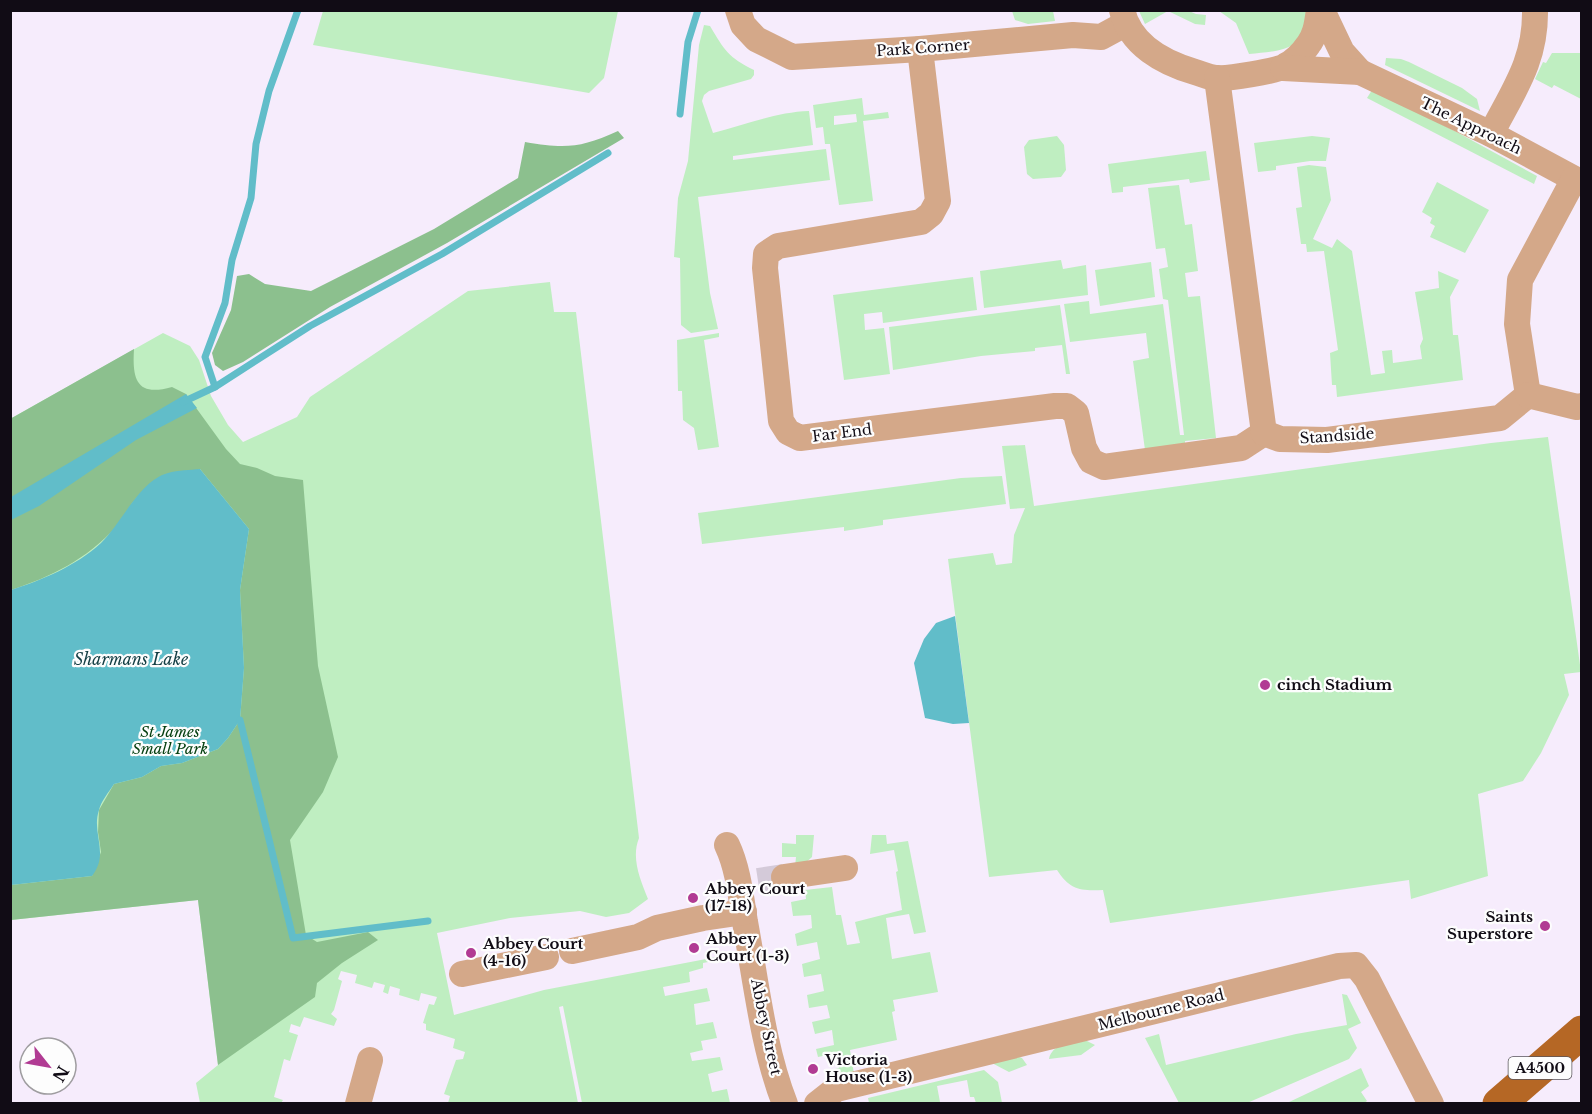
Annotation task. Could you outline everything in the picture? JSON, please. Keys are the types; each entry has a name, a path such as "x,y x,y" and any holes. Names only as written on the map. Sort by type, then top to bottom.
{"main road":[{"name":"A4500","path":"1499,1104 1581,1032"}],"street":[{"name":"Park Corner","path":"738,10 743,25 756,39 792,57 920,49 1073,35 1101,37 1124,17"},
{"path":"1283,68 1310,44 1321,10"},
{"name":"The Approach","path":"1321,10 1342,52 1355,71"},
{"path":"1491,134 1529,60 1535,31 1534,10"},
{"path":"1124,17 1136,39 1153,53 1173,65 1217,78 1264,433"},
{"name":"Far End","path":"920,49 938,201 932,214 921,222 778,246 766,254 765,268 781,420 788,432 800,438 1054,405 1067,406 1076,413 1084,448 1091,461 1104,467 1241,448 1264,433"},
{"name":"The Approach","path":"1217,78 1283,68 1355,71 1491,134 1578,181"},
{"path":"1578,181 1520,280 1517,324 1528,395 1581,406"},
{"name":"Standside","path":"1264,433 1281,439 1327,440 1500,418 1528,395"},
{"name":"Abbey Street","path":"728,845 748,882 744,912 763,1017 779,1088 785,1104"},
{"path":"784,877 845,868"},
{"path":"572,951 638,937 657,928 744,912"},
{"path":"462,974 546,957"},
{"name":"Melbourne Road","path":"817,1104 836,1089 1339,966 1356,965 1367,979 1431,1104"},
{"path":"358,1104 370,1060"}],"green space":[{"path":"323,10 618,11 604,78 589,93 313,45"},
{"path":"1012,11 1053,11 1055,21 1028,24 1015,20"},
{"path":"1139,11 1168,11 1145,24"},
{"path":"1168,11 1189,11 1206,15 1205,25 1195,24"},
{"path":"1219,11 1307,11 1306,24 1297,41 1281,50 1249,54 1236,23"},
{"path":"704,25 710,26 733,57 754,70 751,79 709,91 704,95 702,101 713,133 773,116 809,111 813,145 733,156 733,160 826,149 830,180 698,197 710,293 718,329 691,333 681,325 680,258 674,257 678,198 688,161 699,45"},
{"path":"1552,53 1581,53 1581,99 1554,85 1552,88 1535,79 1543,62 1546,63"},
{"path":"1386,58 1409,62 1462,88 1477,99 1480,111 1385,65"},
{"path":"1372,90 1453,130 1537,176 1534,184 1367,98"},
{"path":"862,98 864,115 888,112 889,118 863,121 873,201 839,205 830,144 825,144 823,127 816,128 813,105","holes":["856,114 857,122 834,125 834,116"]},
{"path":"618,131 624,138 447,243 330,307 243,362 223,371 215,365 212,353 231,310 237,276 249,274 265,284 311,291 434,229 518,178 525,142 551,146 573,146"},
{"path":"1057,136 1064,145 1066,170 1061,177 1033,179 1027,174 1024,147 1029,140"},
{"path":"1312,136 1330,138 1326,161 1276,166 1276,170 1258,172 1254,143"},
{"path":"1206,151 1210,180 1190,183 1189,179 1123,187 1123,192 1112,193 1108,164"},
{"path":"1309,165 1326,167 1331,200 1313,239 1332,248 1337,239 1352,251 1371,375 1385,373 1382,351 1392,350 1393,363 1422,359 1420,346 1423,339 1415,292 1439,288 1438,271 1459,280 1450,297 1453,335 1458,335 1463,380 1337,397 1336,385 1332,385 1330,353 1338,350 1324,251 1307,252 1306,244 1301,244 1296,208 1302,207 1297,167"},
{"path":"1437,182 1489,210 1465,253 1430,237 1435,226 1430,223 1432,218 1422,212"},
{"path":"1179,185 1185,225 1192,224 1198,271 1185,273 1188,297 1200,296 1216,438 1185,441 1185,443 1145,450 1133,361 1149,358 1146,333 1070,342 1064,304 1089,301 1090,314 1163,304 1180,435 1184,435 1168,300 1163,299 1159,269 1168,267 1165,248 1156,249 1148,188"},
{"path":"1061,260 1063,269 1086,265 1088,295 984,308 980,271"},
{"path":"1151,262 1155,297 1100,306 1095,270"},
{"path":"973,277 977,310 883,323 882,312 864,314 865,330 884,328 890,374 844,380 833,295"},
{"name":"St James Small Park","path":"550,282 554,312 576,312 639,838 636,861 648,899 629,913 606,917 580,911 510,918 437,933 454,1015 544,990 727,955 729,958 703,963 703,968 689,972 690,982 663,987 665,996 707,988 710,1001 694,1004 696,1025 713,1022 717,1038 701,1041 703,1050 690,1053 692,1061 720,1057 723,1070 708,1074 712,1092 727,1089 730,1103 582,1103 563,1006 559,1007 578,1103 448,1103 450,1096 444,1094 456,1060 463,1059 465,1052 453,1048 455,1039 426,1030 426,1024 423,1023 429,1004 434,1005 437,997 421,993 419,1001 399,995 400,989 390,986 388,994 383,992 385,985 374,982 372,988 355,983 357,975 341,971 338,979 342,981 331,1014 337,1019 334,1026 304,1017 300,1027 291,1024 289,1032 298,1035 290,1061 284,1059 274,1097 283,1100 281,1103 200,1103 196,1083 218,1065 198,900 11,920 10,419 163,333 190,346 199,360 211,396 228,425 243,442 297,417 310,397 468,291"},
{"path":"1060,305 1070,374 1066,374 1062,345 1035,348 1035,351 981,356 893,370 889,327"},
{"path":"719,333 719,337 704,340 719,447 698,450 694,428 683,420 682,391 678,391 677,340"},
{"path":"134,349 134,369 139,383 151,390 172,387 186,394 226,449 240,464 275,476 303,480 318,666 338,757 323,792 290,840 306,935 317,942 368,932 378,940 342,963 317,983 315,997 218,1065 198,900 11,920 11,885 92,876 101,852 98,832 99,810 114,784 142,777 161,766 182,763 218,749 240,720 244,668 240,590 249,529 200,469 160,484 137,497 116,527 81,558 54,573 11,590 10,419"},
{"name":"cinch Stadium","path":"1548,437 1581,672 1564,674 1569,695 1541,753 1523,781 1478,794 1488,876 1411,899 1409,880 1110,923 1103,890 1076,888 1066,882 1057,870 989,877 948,559 993,553 996,565 1012,563 1014,535 1025,508 1010,509 1002,446 1025,445 1034,506"},
{"path":"1002,476 1006,504 883,520 883,525 844,531 844,527 702,544 698,513 961,478"},
{"path":"796,835 814,835 812,857 802,866 795,867 796,857 782,857 782,843 796,844"},
{"path":"872,835 886,835 887,844 908,841 926,932 914,934 909,914 886,918 892,959 930,952 938,992 893,1000 895,1011 892,1012 897,1040 850,1050 854,1074 827,1080 826,1071 839,1068 836,1053 818,1057 816,1049 834,1045 832,1030 815,1034 812,1022 830,1018 827,1005 809,1008 807,995 824,991 821,974 804,977 802,964 820,959 817,942 797,946 795,934 812,928 811,915 793,916 791,902 806,899 805,890 832,887 836,915 841,915 847,945 860,943 855,922 902,910 894,850 870,854"},
{"path":"1342,994 1347,995 1361,1023 1348,1029 1357,1048 1349,1059 1247,1103 1179,1103 1145,1038 1159,1034 1166,1065 1296,1034 1347,1025"},
{"path":"1083,1039 1095,1045 1081,1055 1049,1059 1058,1047"},
{"path":"1014,1055 1022,1058 1027,1065 1009,1072 990,1062"},
{"path":"1361,1068 1369,1086 1361,1092 1367,1101 1364,1103 1287,1103"},
{"path":"984,1070 998,1082 1002,1103 976,1103 974,1097 970,1097 967,1080 937,1086 940,1102 869,1103 868,1098"}],"water":[{"path":"186,394 197,408 136,440 39,506 11,520 11,497"},
{"name":"Sharmans Lake","path":"200,469 249,529 240,590 244,668 240,720 218,749 182,763 161,766 142,777 114,784 99,810 97,827 100,859 92,876 11,885 11,590 35,582 81,559 101,543 140,493 158,477 172,472"},
{"path":"955,616 969,723 953,724 925,718 914,663 924,639 936,623"}],"waterway":[{"path":"215,387 205,357 225,303 232,260 251,198 256,144 269,91 298,10"},
{"path":"680,114 688,42 698,10"},
{"path":"183,402 215,387 310,326 442,254 608,153"},
{"path":"240,720 293,938 428,921"}],"tunnel":[{"path":"758,881 784,877"}],"place":[{"name":"cinch Stadium","path":"1265,685"},
{"name":"Abbey Court (17-18)","path":"693,898"},
{"name":"Saints Superstore","path":"1545,926"},
{"name":"Abbey Court (1-3)","path":"694,948"},
{"name":"Abbey Court (4-16)","path":"471,953"},
{"name":"Victoria House (1-3)","path":"813,1069"}]}
